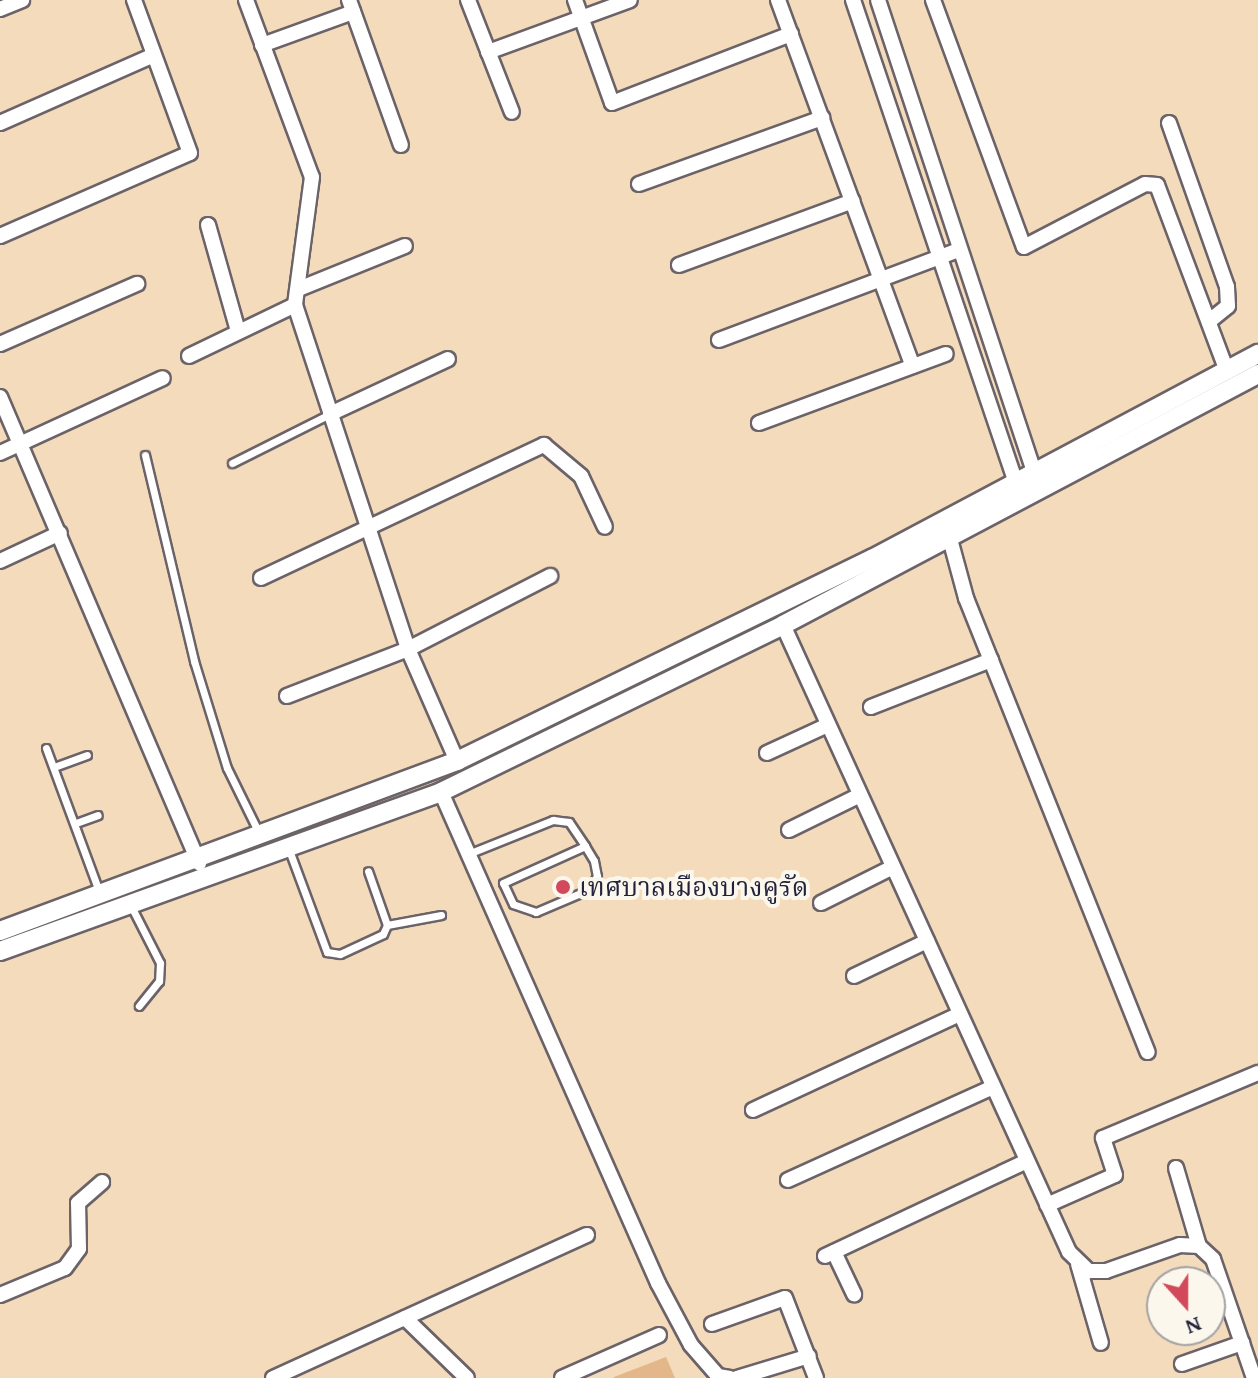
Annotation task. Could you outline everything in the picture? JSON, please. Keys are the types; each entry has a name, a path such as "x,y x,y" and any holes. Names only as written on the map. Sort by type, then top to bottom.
{"street":[{"path":"0,9 22,0"},
{"path":"0,236 190,153 134,0"},
{"path":"246,0 312,177 301,288 295,305 367,533 408,649 465,780"},
{"path":"468,0 512,112"},
{"path":"575,0 612,103 791,34"},
{"path":"488,52 630,0"},
{"path":"778,0 913,366"},
{"path":"853,0 1016,483"},
{"path":"878,0 1034,473"},
{"path":"933,0 1024,247 1145,184 1157,185 1212,319 1227,371"},
{"path":"262,45 351,6 401,145"},
{"path":"864,34 886,25"},
{"path":"0,123 154,55"},
{"path":"639,184 822,118"},
{"path":"1169,123 1227,287 1228,306 1212,319"},
{"path":"679,265 853,201"},
{"path":"208,225 238,331"},
{"path":"301,288 405,246"},
{"path":"719,340 959,250"},
{"path":"0,344 137,284"},
{"path":"189,356 295,305"},
{"path":"759,423 946,354"},
{"path":"0,931 199,863 457,761 774,606 1016,483 1258,354"},
{"path":"330,414 448,359"},
{"path":"0,951 289,850 441,792 783,625 1258,374"},
{"path":"0,453 163,378"},
{"path":"0,397 199,863"},
{"path":"261,578 367,533 544,445 581,476 605,527"},
{"path":"0,561 60,533"},
{"path":"950,539 991,660 1148,1052"},
{"path":"287,696 408,649 550,576"},
{"path":"774,606 1047,1205 1078,1264 1101,1343"},
{"path":"871,707 991,660"},
{"path":"767,753 828,725"},
{"path":"433,771 658,1283 691,1345 718,1376 730,1378"},
{"path":"789,830 860,795"},
{"path":"821,903 893,867"},
{"path":"854,976 927,941"},
{"path":"753,1110 960,1014"},
{"path":"1047,1205 1115,1175 1103,1138 1258,1073"},
{"path":"788,1180 993,1087"},
{"path":"854,1294 829,1254 1027,1161"},
{"path":"1176,1168 1199,1246 1213,1259 1254,1378"},
{"path":"0,1295 65,1268 79,1249 78,1203 102,1182"},
{"path":"273,1378 587,1235"},
{"path":"1078,1264 1106,1271 1180,1245 1199,1246"},
{"path":"712,1324 785,1298 816,1378"},
{"path":"405,1318 467,1378"},
{"path":"562,1378 659,1335"},
{"path":"1182,1364 1242,1343"},
{"path":"737,1378 809,1356"}],"lane":[{"path":"232,463 330,414"},
{"path":"145,455 194,661 227,768 262,839"},
{"path":"46,748 101,897"},
{"path":"54,767 87,755"},
{"path":"76,823 98,815"},
{"path":"468,854 563,819 585,846 597,876 590,889 536,912 513,904 503,883"},
{"path":"485,893 585,846"},
{"path":"289,850 327,952 340,954 383,934 387,925 368,871"},
{"path":"131,906 160,963 159,981 139,1006"},
{"path":"387,925 441,915"}],"building":[{"path":"666,1357 675,1378 614,1378 614,1377"}],"place":[{"name":"เทศบาลเมืองบางคูรัด","path":"563,887"}]}
